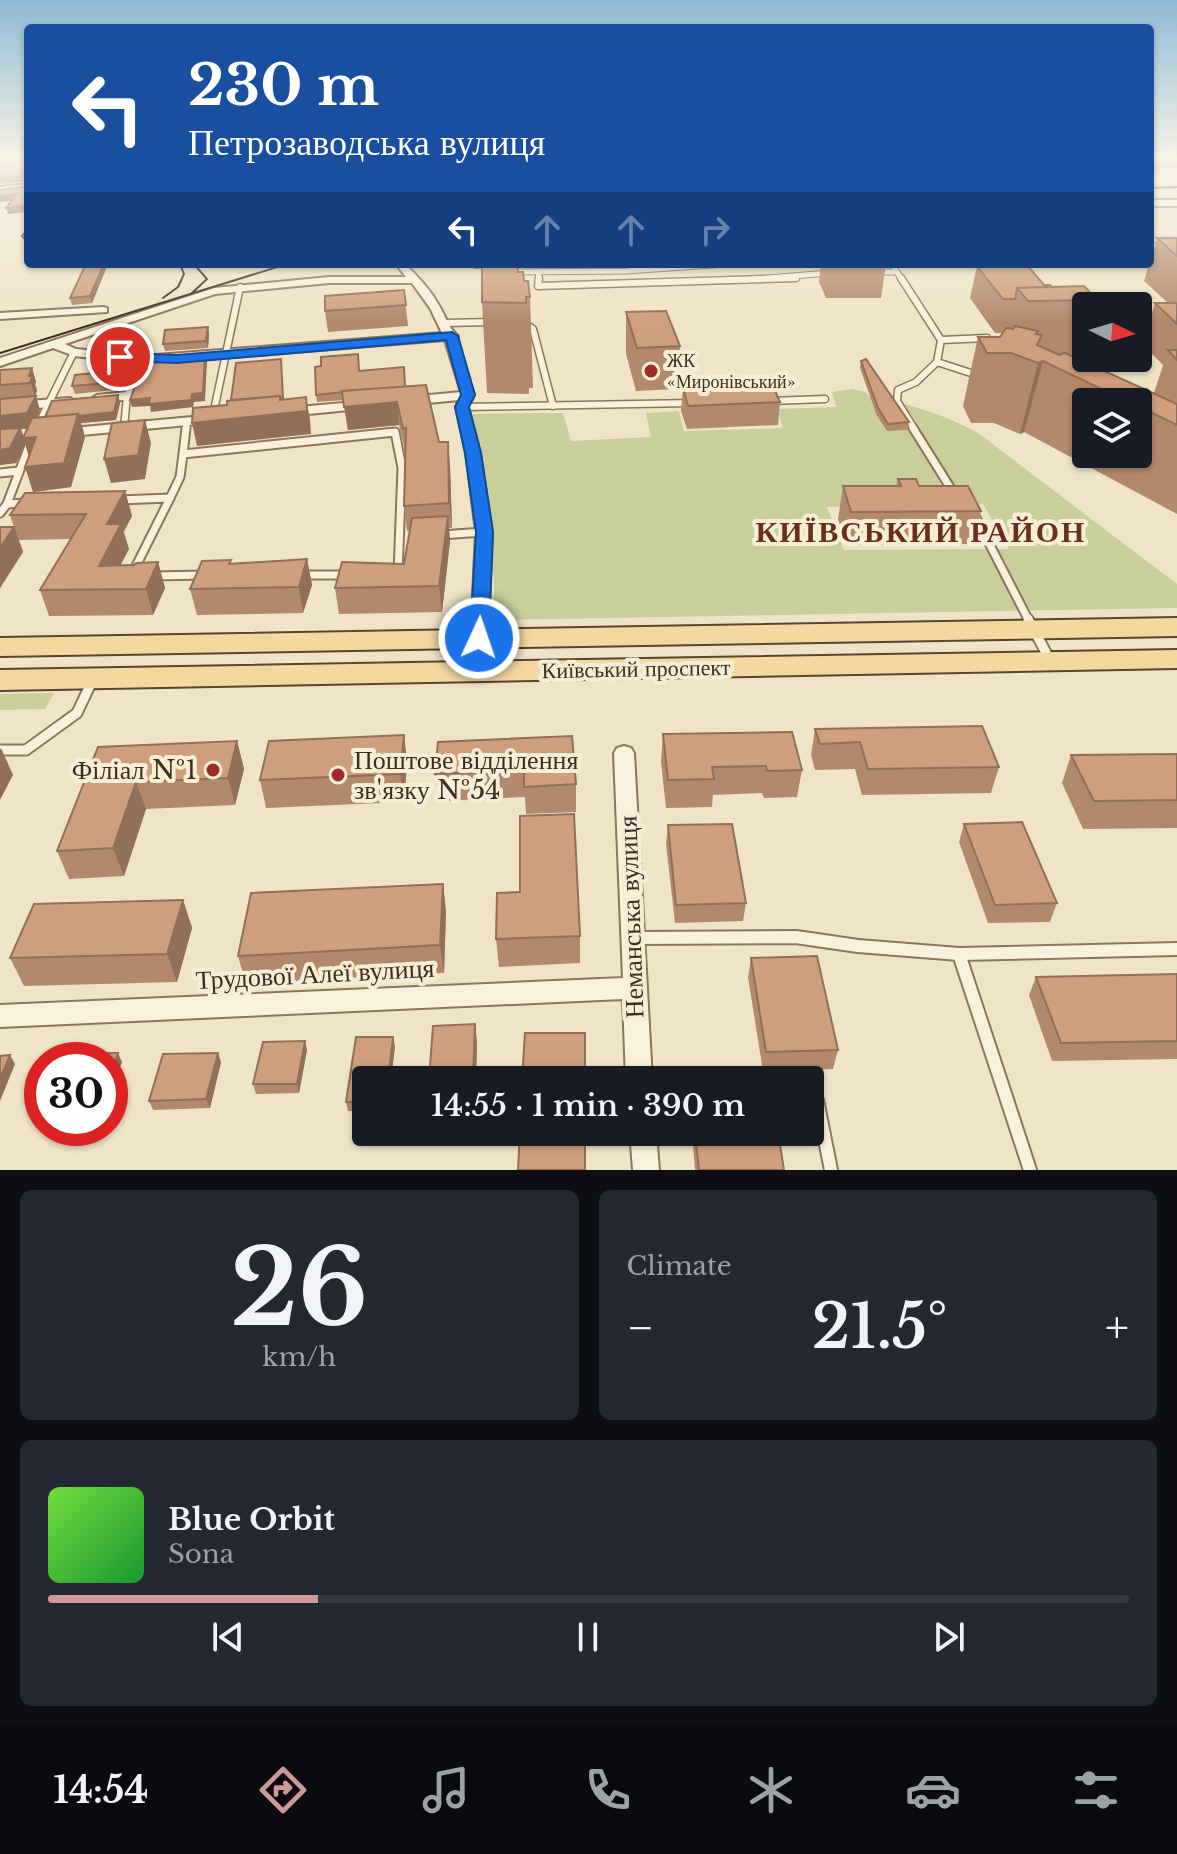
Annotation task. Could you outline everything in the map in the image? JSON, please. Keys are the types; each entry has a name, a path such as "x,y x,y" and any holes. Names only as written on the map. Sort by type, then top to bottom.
{"main road":[{"name":"Київський проспект","path":"0,647 1177,627"},
{"name":"Київський проспект","path":"0,680 1177,659"}],"street":[{"path":"403,268 417,280 452,336 484,532 479,638"},
{"path":"0,362 108,329 159,307 240,287 329,280 417,280"},
{"path":"0,316 103,310"},
{"path":"56,345 74,352 143,360 452,336"},
{"path":"0,407 127,396"},
{"path":"391,402 465,401"},
{"path":"270,414 376,404"},
{"path":"28,436 219,418"},
{"name":"Неманська вулиця","path":"624,753 638,1066"},
{"name":"Трудової Алеї вулиця","path":"0,1016 633,988"},
{"path":"644,1146 646,1170"}],"lane":[{"path":"1154,246 1177,246"},
{"path":"513,268 512,272 669,268"},
{"path":"894,268 941,340 937,362 916,382 898,390 897,401 960,503"},
{"path":"539,272 538,286 795,278 806,274 836,273"},
{"path":"867,273 897,272"},
{"path":"219,418 225,356 240,287"},
{"path":"444,323 504,321"},
{"path":"519,321 533,329 553,406"},
{"path":"941,340 1002,338"},
{"path":"0,513 7,504 19,471 28,436 49,403 74,352"},
{"path":"124,427 127,396 143,360"},
{"path":"937,362 985,378"},
{"path":"765,401 825,399"},
{"path":"465,401 553,406 705,403"},
{"path":"187,421 180,477 131,576 212,575"},
{"path":"183,454 395,432 402,468 398,575 382,575"},
{"path":"0,473 19,471"},
{"path":"110,500 170,498"},
{"path":"7,504 36,503"},
{"path":"969,507 1050,661"},
{"path":"427,536 484,532"},
{"path":"399,538 413,537"},
{"path":"289,575 367,575"},
{"path":"0,750 26,750 77,713 93,679"},
{"path":"631,938 796,937 858,946 959,954 1177,949"},
{"path":"959,954 1030,1170"},
{"path":"824,1135 831,1170"}],"green space":[{"path":"852,389 866,392 869,397 925,410 978,433 1177,584 1177,608 494,620 494,578 470,414 563,413 571,441 651,437 646,413 679,411 684,431 783,428 777,409 836,407 832,392","holes":["983,504 1009,549 844,550 827,507"]},
{"path":"54,693 45,709 0,710 0,694"}],"building":[{"path":"1157,238 1177,238 1177,256"},
{"path":"84,268 102,268 90,296 70,298"},
{"path":"482,268 518,268 518,272 523,272 530,297 526,297 526,303 482,302"},
{"path":"979,268 1030,268 1044,285 1052,287 1017,288 1015,299 1003,299"},
{"path":"1084,286 1090,292 1072,292 1072,300 1028,301 1017,288"},
{"path":"404,290 406,305 325,311 325,296"},
{"path":"1155,303 1176,303 1177,324"},
{"path":"666,311 680,346 637,348 626,312"},
{"path":"1015,326 1038,331 1036,334 1042,335 1037,345 1059,355 1065,353 1072,356 1072,372 1107,372 1142,388 1100,388 1043,361 1038,363 1011,353 987,353 978,337 1000,337 1006,328 1013,329"},
{"path":"208,327 206,341 163,344 165,330"},
{"path":"1168,350 1177,350 1177,360"},
{"path":"358,354 359,371 404,367 405,387 316,395 315,367 321,366 321,357"},
{"path":"205,355 203,393 192,394 191,400 149,404 150,398 130,400 145,359"},
{"path":"281,359 283,398 231,400 236,363"},
{"path":"866,359 909,422 888,424 878,408 861,361"},
{"path":"130,364 121,382 72,386 75,375 103,372 104,366"},
{"path":"32,368 30,383 0,385 0,370"},
{"path":"772,384 780,402 688,406 683,388"},
{"path":"426,385 439,442 448,442 449,503 404,506 406,428 403,429 397,402 344,407 342,391"},
{"path":"1152,393 1177,404 1177,425 1152,413"},
{"path":"118,395 114,412 45,417 52,401"},
{"path":"36,396 27,413 0,416 0,399"},
{"path":"280,396 280,400 306,397 307,411 192,423 193,408"},
{"path":"78,414 64,463 25,467 36,437 23,438 32,418"},
{"path":"145,420 138,455 104,459 112,423"},
{"path":"20,428 10,448 0,450 0,429"},
{"path":"898,479 916,479 919,486 968,486 981,511 851,512 843,486 901,486"},
{"path":"125,491 107,524 121,524 99,566 158,562 146,589 40,590 86,514 10,515 25,493"},
{"path":"448,516 439,586 335,588 342,562 404,564 412,518"},
{"path":"0,527 14,527 0,548"},
{"path":"307,559 299,587 190,589 202,561 231,560 229,564"},
{"path":"982,726 999,767 868,769 860,742 820,744 815,729"},
{"path":"792,732 802,770 767,771 766,766 712,767 714,779 668,780 663,734"},
{"path":"404,735 400,774 260,780 269,741"},
{"path":"572,736 576,784 524,787 524,770 435,774 438,742"},
{"path":"237,741 228,778 136,782 113,848 57,851 98,747"},
{"path":"1177,754 1177,800 1094,801 1071,755"},
{"path":"574,814 580,936 496,939 497,893 520,892 520,816"},
{"path":"1022,822 1057,903 995,905 964,824"},
{"path":"732,824 746,903 676,905 668,825"},
{"path":"443,884 440,945 238,956 251,893"},
{"path":"183,900 167,954 10,958 34,904"},
{"path":"817,956 838,1050 766,1052 751,958"},
{"path":"1177,974 1177,1041 1061,1043 1036,977"},
{"path":"475,1024 473,1066 430,1066 433,1026"},
{"path":"525,1033 585,1033 585,1066 523,1066"},
{"path":"356,1037 393,1037 390,1066 352,1066 352,1102 346,1102"},
{"path":"305,1041 297,1084 253,1084 263,1042"},
{"path":"218,1053 206,1099 149,1101 163,1054"},
{"path":"10,1055 0,1079 0,1056"},
{"path":"519,1146 585,1146 585,1170 518,1170"},
{"path":"696,1146 780,1146 784,1170 699,1170"}],"tram line":[{"path":"24,234 24,239"},
{"path":"163,298 178,287 184,274 182,268"},
{"path":"192,293 207,279 197,268"},
{"path":"0,353 274,268"}],"place":[{"name":"ЖК «Миронівський»","path":"651,371"},
{"name":"Філіал №1","path":"213,770"},
{"name":"Поштове відділення зв'язку №54","path":"338,775"}],"district":[{"name":"КИЇВСЬКИЙ РАЙОН","path":"921,531"}],"route":[{"path":"120,357 143,360 225,356 452,336 468,395 462,407 473,453 484,532 479,638"}]}
